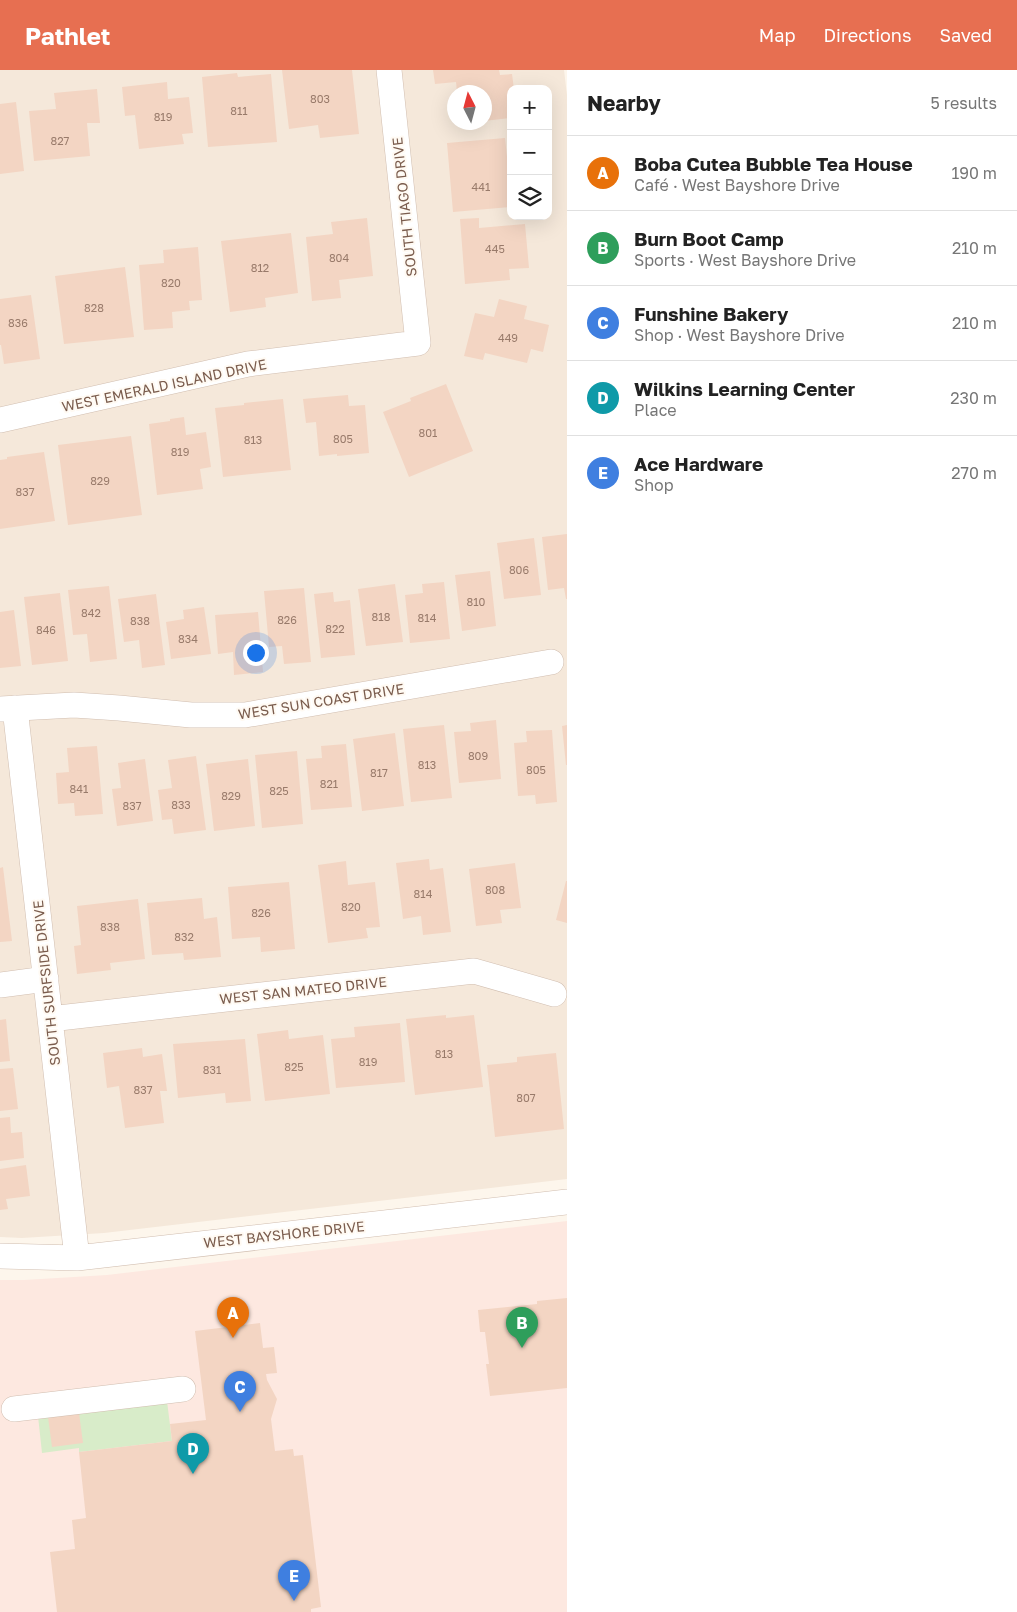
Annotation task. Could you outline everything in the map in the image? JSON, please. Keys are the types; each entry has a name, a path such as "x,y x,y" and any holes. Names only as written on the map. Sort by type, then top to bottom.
{"street":[{"name":"SOUTH TIAGO DRIVE","path":"390,70 418,343"},
{"name":"WEST EMERALD ISLAND DRIVE","path":"0,420 248,364 418,343"},
{"name":"WEST SUN COAST DRIVE","path":"8,709 74,705 191,715 244,715 551,662"},
{"name":"SOUTH SURFSIDE DRIVE","path":"8,709 46,979 77,1258"},
{"name":"WEST SAN MATEO DRIVE","path":"50,1019 474,971 554,994"},
{"path":"0,985 46,979"},
{"name":"WEST BAYSHORE DRIVE","path":"0,1256 77,1258 567,1202"},
{"path":"14,1409 183,1389"}],"shaded area":[{"path":"0,70 564,70 567,95 567,1179 104,1233 22,1238 0,1237"},
{"path":"567,1221 567,1612 0,1612 0,1280 107,1275"}],"green space":[{"path":"167,1401 172,1441 79,1452 79,1448 42,1453 38,1416"}],"building":[{"path":"282,70 352,70 359,134 320,138 318,125 289,129"},
{"path":"433,70 499,70 500,75 512,74 513,85 507,85 507,118 492,120 492,85 456,85 456,82 435,84"},
{"path":"237,73 238,77 271,74 277,142 208,147 202,77"},
{"path":"167,82 168,99 189,97 193,133 182,134 184,144 139,149 135,115 125,116 122,87"},
{"path":"97,89 100,123 87,123 90,156 34,161 29,111 56,109 54,93"},
{"path":"16,102 24,171 0,174 0,104"},
{"path":"505,138 507,207 453,212 447,143"},
{"path":"367,218 373,276 339,280 341,298 312,301 306,237 333,234 331,222"},
{"path":"479,218 479,228 525,224 529,268 509,269 510,280 465,284 460,219"},
{"path":"291,233 298,293 265,298 266,307 230,312 221,241"},
{"path":"198,247 202,300 189,301 190,310 172,312 173,328 144,330 139,265 164,263 163,250"},
{"path":"125,267 134,337 64,344 55,276"},
{"path":"31,295 40,359 4,364 0,345 0,299"},
{"path":"499,299 527,306 524,319 549,325 543,352 531,349 527,363 485,353 483,360 464,356 475,313 494,317"},
{"path":"446,384 473,451 409,477 383,412 411,401 410,398"},
{"path":"348,395 349,406 365,405 369,453 319,456 316,422 306,423 303,399"},
{"path":"283,399 291,470 223,477 215,408"},
{"path":"184,417 186,435 206,432 211,467 200,469 203,489 157,495 149,424"},
{"path":"131,436 142,515 68,525 58,445"},
{"path":"44,452 55,521 0,529 0,460 7,459 7,457"},
{"path":"567,534 566,599 564,588 548,590 542,537"},
{"path":"534,538 541,595 504,599 497,543"},
{"path":"490,571 496,626 462,631 455,575"},
{"path":"444,582 450,639 410,643 405,595 423,593 422,584"},
{"path":"395,584 403,642 366,646 358,589"},
{"path":"109,586 117,659 90,662 87,634 73,635 68,590"},
{"path":"304,588 311,662 284,664 282,646 269,647 264,591"},
{"path":"333,592 334,602 350,600 355,655 321,658 314,594"},
{"path":"60,593 68,661 32,665 24,597"},
{"path":"156,594 165,665 142,668 139,640 124,642 118,599"},
{"path":"204,607 211,654 171,659 166,622 184,619 183,610"},
{"path":"14,610 21,666 0,668 0,612"},
{"path":"258,612 263,672 234,675 233,652 218,654 215,615"},
{"path":"496,720 501,779 459,783 454,732 471,731 470,723"},
{"path":"444,725 452,798 411,802 403,729"},
{"path":"567,725 567,765 566,765 562,726"},
{"path":"552,730 557,802 536,804 535,795 518,796 514,743 527,742 526,731"},
{"path":"395,733 404,806 362,811 353,739"},
{"path":"346,744 352,807 311,810 306,759 322,758 321,746"},
{"path":"97,746 103,814 75,816 74,803 58,804 56,773 69,772 67,748"},
{"path":"297,751 303,824 262,828 255,755"},
{"path":"196,756 206,830 174,834 172,819 162,820 158,790 172,788 168,760"},
{"path":"145,759 153,821 117,826 112,789 121,788 118,763"},
{"path":"248,759 255,826 214,831 206,764"},
{"path":"429,859 430,870 443,868 451,932 423,935 421,916 403,919 396,863"},
{"path":"346,861 348,885 375,882 380,927 366,928 368,938 328,943 318,865"},
{"path":"515,863 521,908 500,910 502,923 476,926 469,869"},
{"path":"3,867 12,941 0,942 0,868"},
{"path":"567,881 567,923 556,920"},
{"path":"289,882 295,949 261,952 260,937 232,939 228,887"},
{"path":"202,898 204,919 217,917 221,957 184,960 183,953 152,955 147,903"},
{"path":"138,899 145,959 110,963 111,970 77,974 74,946 81,945 77,906"},
{"path":"446,1015 446,1018 474,1015 483,1087 415,1095 406,1019"},
{"path":"6,1019 10,1061 0,1062 0,1020"},
{"path":"400,1023 405,1082 336,1088 331,1039 355,1037 354,1027"},
{"path":"288,1030 289,1039 323,1035 330,1094 265,1101 257,1034"},
{"path":"245,1039 251,1101 226,1103 225,1093 178,1098 173,1044"},
{"path":"142,1048 143,1057 162,1054 167,1091 160,1091 164,1123 125,1128 119,1086 107,1088 103,1053"},
{"path":"556,1053 564,1129 495,1137 487,1065 517,1062 517,1057"},
{"path":"13,1068 18,1109 0,1111 0,1069"},
{"path":"10,1117 11,1133 22,1132 24,1158 0,1161 0,1118"},
{"path":"26,1165 30,1196 6,1199 8,1209 0,1210 0,1169"},
{"path":"567,1298 567,1388 490,1396 485,1332 480,1332 478,1310 537,1304 537,1301"},
{"path":"260,1323 263,1348 274,1347 277,1373 266,1374 267,1380 277,1399 271,1419 275,1451 293,1449 294,1456 303,1455 321,1607 311,1609 311,1612 57,1612 50,1552 75,1549 72,1520 86,1518 79,1452 172,1441 170,1424 206,1420 195,1331"},
{"path":"79,1413 83,1443 52,1447 48,1417"}],"place":[{"name":"Boba Cutea Bubble Tea House","path":"233,1338"},
{"name":"Burn Boot Camp","path":"522,1348"},
{"name":"Funshine Bakery","path":"240,1412"},
{"name":"Wilkins Learning Center","path":"193,1474"},
{"name":"Ace Hardware","path":"294,1601"}]}
